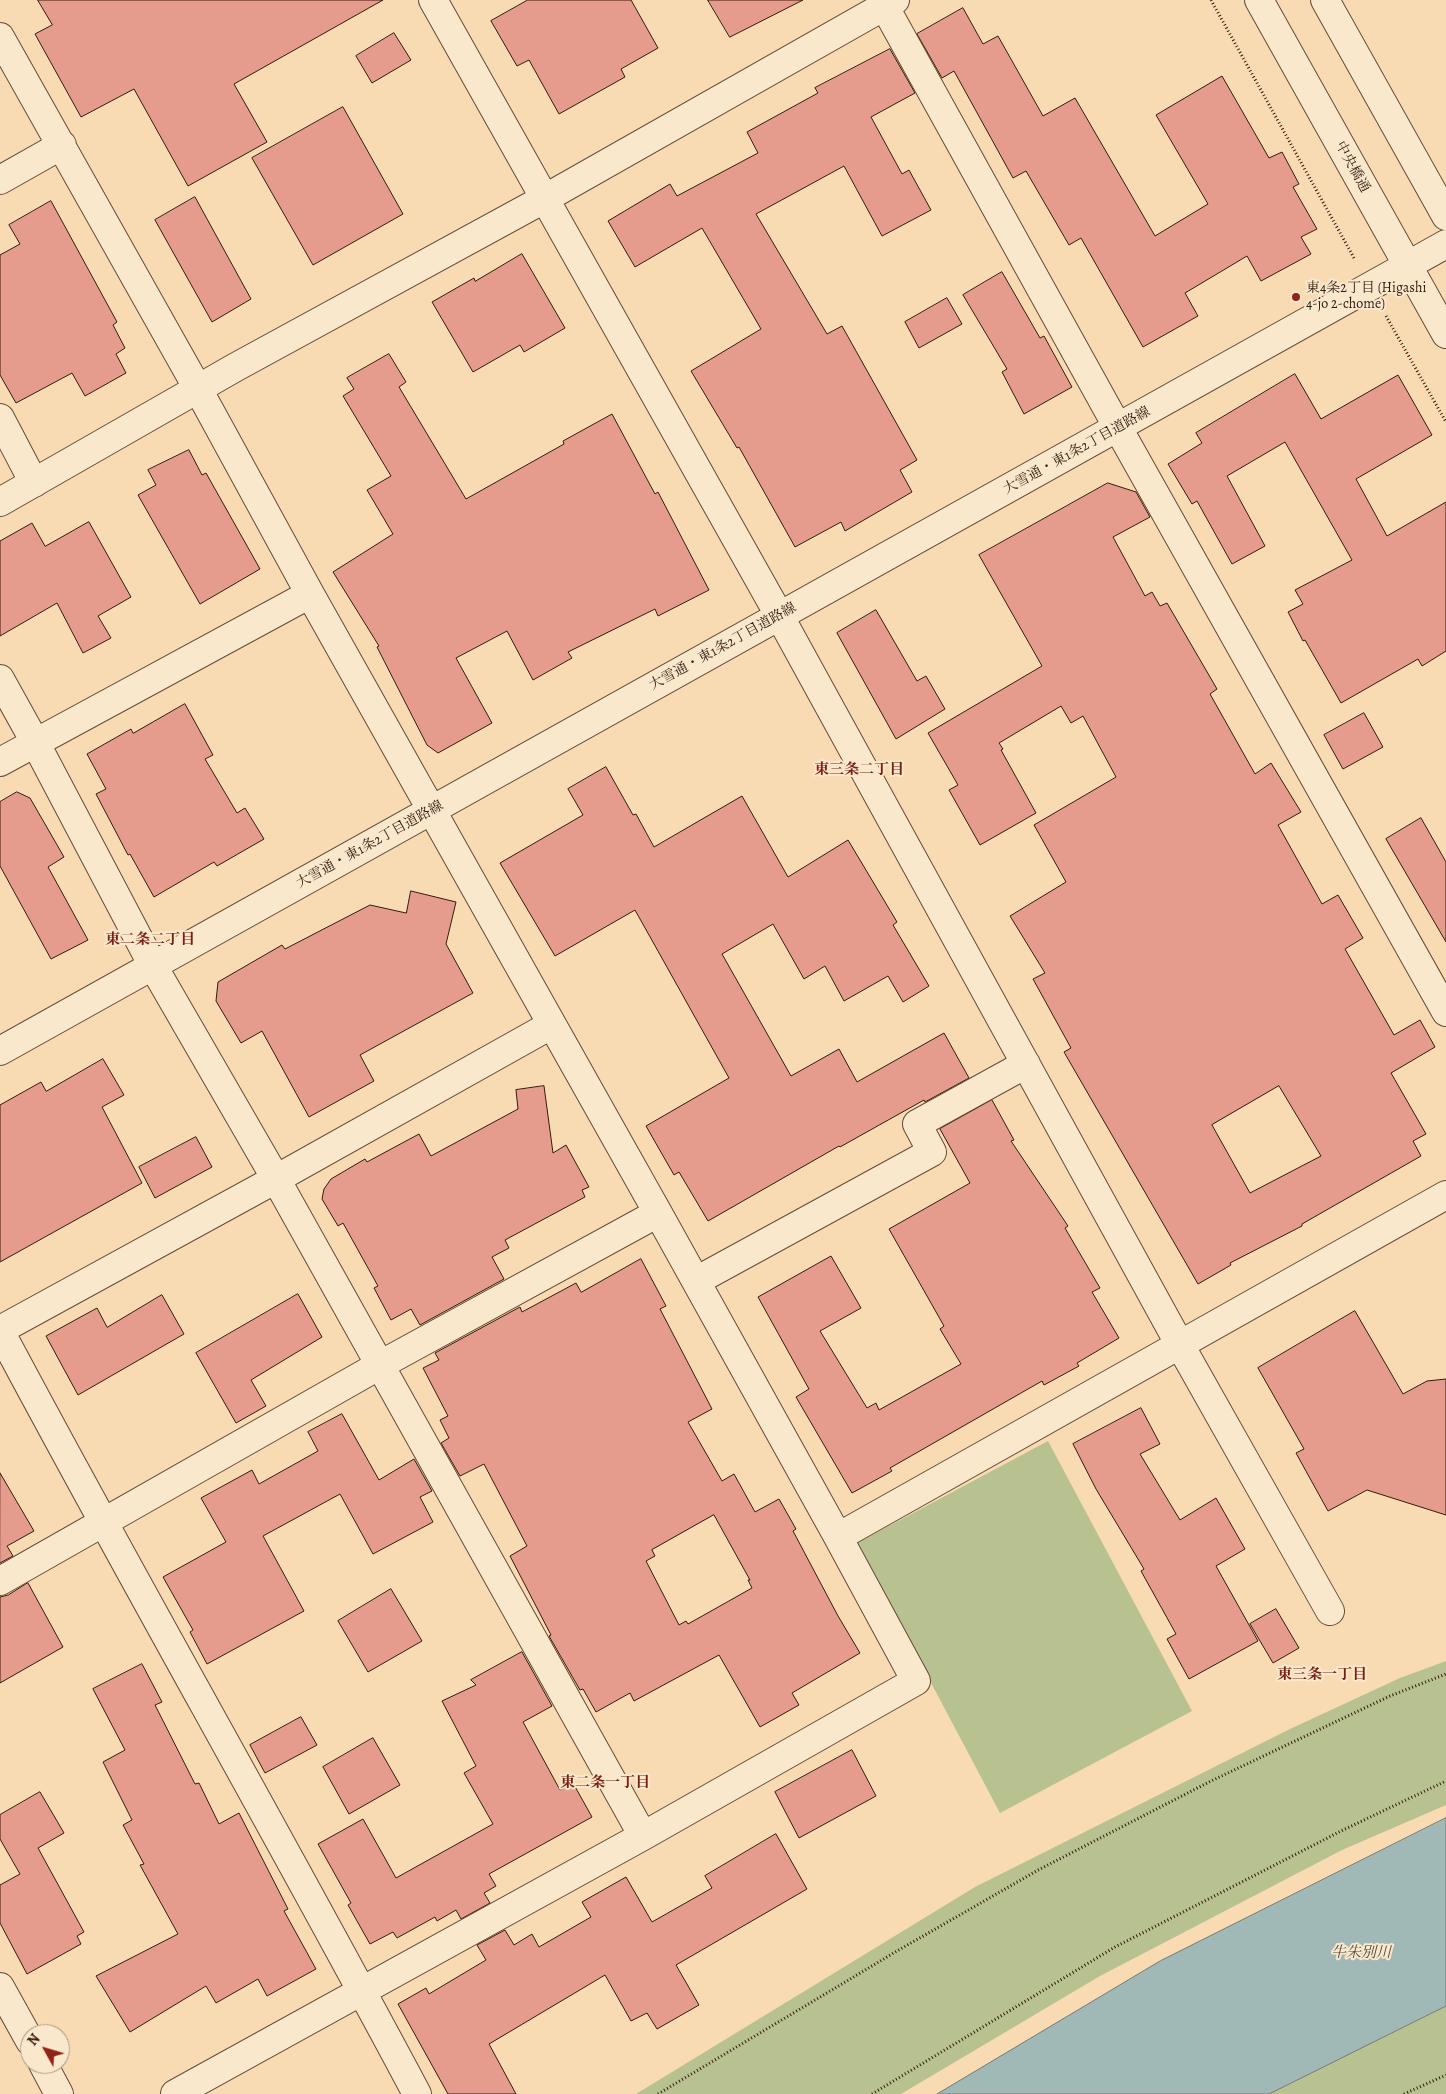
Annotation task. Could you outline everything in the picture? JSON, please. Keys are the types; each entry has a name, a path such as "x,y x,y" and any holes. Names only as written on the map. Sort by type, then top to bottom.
{"street":[{"path":"433,0 779,616 1180,1345 1330,1611"},
{"name":"中央橋通","path":"1259,0 1446,334"},
{"path":"1326,0 1446,216"},
{"path":"0,502 236,367 544,198 887,2 1118,428 1446,1012"},
{"path":"0,37 62,145 551,1025 696,1281 916,1681 643,1836 175,2094"},
{"path":"0,180 62,145"},
{"name":"大雪通・東1条2丁目道路線","path":"0,1051 1446,244"},
{"path":"0,418 34,483"},
{"path":"0,762 310,594"},
{"path":"0,679 153,966 276,1179 643,1836"},
{"path":"417,2094 362,1990 103,1524 0,1331 551,1025"},
{"path":"696,1281 932,1152 917,1124 1026,1064"},
{"path":"838,1537 1446,1196"},
{"path":"0,1581 380,1365 658,1213"},
{"path":"0,1987 21,2024"},
{"path":"48,2074 59,2094"}],"path":[{"path":"1211,0 1446,422"},
{"path":"658,2094 897,1950 1040,1869 1211,1781 1390,1696 1446,1674"},
{"path":"872,2094 1115,1947 1343,1830 1446,1781"},
{"path":"1404,2094 1446,2075"}],"green space":[{"path":"1048,1441 1192,1711 1000,1813 857,1543"},
{"path":"1446,1661 1446,1805 1342,1850 1100,1976 901,2094 636,2094 975,1887 1290,1729 1400,1678"},
{"path":"1446,2006 1446,2094 1269,2094"}],"water":[{"name":"牛朱別川","path":"1446,1818 1446,2006 1269,2094 937,2094 1160,1961"}],"building":[{"path":"38,0 383,0 234,84 267,142 188,186 134,89 81,117 35,34 52,25"},
{"path":"528,0 631,0 658,48 621,69 625,77 559,114 529,60 517,66 491,21"},
{"path":"708,0 803,0 730,37"},
{"path":"963,8 983,44 998,36 1043,116 1075,98 1155,236 1208,204 1156,115 1222,76 1269,158 1282,152 1299,184 1293,187 1317,229 1301,237 1311,254 1261,281 1247,256 1185,293 1198,316 1143,347 1081,238 1069,245 1026,171 1013,178 954,71 942,78 917,34"},
{"path":"394,33 411,60 372,83 356,56"},
{"path":"890,49 915,93 871,117 902,174 909,170 931,210 882,236 844,166 756,214 827,334 842,326 917,460 900,470 912,492 845,531 841,522 795,547 739,447 737,448 691,371 761,329 702,228 635,267 608,221 670,184 677,196 758,153 747,132 818,93 815,88"},
{"path":"343,107 403,214 313,265 252,158"},
{"path":"195,197 251,299 212,322 155,220"},
{"path":"51,201 117,322 113,325 125,348 116,354 126,373 85,396 72,373 16,403 0,375 0,255 20,244 9,225"},
{"path":"522,254 565,328 524,352 520,345 473,372 432,302 474,278 475,281"},
{"path":"1002,272 1040,338 1044,336 1072,387 1024,414 1002,372 1007,369 963,295"},
{"path":"947,298 962,324 919,348 905,322"},
{"path":"389,354 406,382 399,387 466,499 564,444 563,441 612,414 655,494 658,492 709,590 658,616 655,609 568,652 572,658 533,680 507,631 456,658 492,723 438,753 427,745 377,647 379,646 333,572 393,534 367,490 391,476 343,396 354,389 347,378"},
{"path":"1295,374 1321,419 1398,375 1432,435 1356,479 1387,536 1446,502 1446,651 1422,666 1418,659 1341,703 1305,640 1303,641 1288,612 1303,604 1295,590 1352,560 1285,442 1227,476 1265,546 1232,564 1197,501 1192,504 1168,464 1202,443 1196,433"},
{"path":"189,450 202,475 206,473 260,569 200,604 138,495 156,485 148,470"},
{"path":"1108,483 1136,492 1150,517 1113,537 1145,596 1152,592 1160,606 1167,603 1217,689 1210,694 1255,774 1271,763 1301,812 1278,825 1322,904 1338,895 1363,938 1345,949 1394,1035 1420,1020 1435,1047 1391,1073 1426,1134 1413,1141 1421,1156 1302,1224 1302,1226 1230,1263 1231,1265 1198,1284 1064,1052 1071,1048 1033,979 1045,973 1010,916 1066,882 1034,825 1116,777 1083,716 1071,723 1061,706 999,743 1003,749 1001,750 1036,813 980,845 949,790 958,785 928,733 1042,666 979,555","holes":["1279,1086 1321,1156 1250,1193 1212,1125"]},
{"path":"89,522 131,597 98,616 111,638 83,653 57,603 0,636 0,541 32,523 45,546"},
{"path":"876,610 917,681 926,676 945,709 896,739 837,633"},
{"path":"185,704 213,755 205,759 237,813 245,808 264,839 217,866 214,862 154,897 130,854 128,855 96,794 106,789 87,754 131,729 133,733"},
{"path":"1364,713 1383,747 1343,769 1324,735"},
{"path":"606,767 633,815 636,814 654,847 742,796 788,877 848,840 897,922 893,925 929,986 903,1002 888,976 844,1001 825,966 804,979 773,924 722,954 791,1076 839,1049 857,1082 944,1033 969,1078 839,1146 708,1221 679,1172 674,1175 646,1126 729,1078 635,910 555,956 500,863 583,815 568,789"},
{"path":"17,792 30,798 64,857 48,867 88,940 51,959 0,866 0,802"},
{"path":"1421,818 1446,862 1446,942 1386,839"},
{"path":"411,891 456,902 446,944 473,993 360,1055 374,1081 309,1117 262,1031 241,1043 216,1001 218,982 282,945 285,949 370,905 406,913"},
{"path":"103,1059 124,1095 102,1107 142,1183 0,1262 0,1105 41,1082 46,1091"},
{"path":"544,1086 553,1153 566,1145 589,1187 582,1190 585,1197 505,1240 509,1248 492,1257 504,1279 420,1325 411,1309 391,1320 374,1288 378,1286 343,1223 338,1226 322,1199 324,1189 331,1179 365,1159 367,1162 419,1134 431,1156 518,1109 516,1090"},
{"path":"992,1100 1014,1140 1011,1141 1068,1226 1065,1228 1100,1288 1092,1292 1119,1338 1077,1363 1079,1366 1044,1385 1042,1381 890,1468 892,1471 852,1493 796,1397 809,1389 758,1297 831,1256 861,1308 820,1331 867,1408 876,1403 879,1410 961,1364 940,1329 944,1326 889,1229 970,1183 940,1129"},
{"path":"196,1137 212,1167 155,1198 139,1167"},
{"path":"641,1259 666,1306 660,1309 712,1409 688,1422 722,1481 734,1474 755,1512 779,1499 796,1529 793,1531 860,1653 792,1693 799,1705 760,1727 719,1655 634,1701 630,1693 596,1712 583,1689 580,1690 549,1636 551,1635 510,1556 527,1546 484,1464 460,1476 441,1443 449,1438 440,1420 448,1416 423,1368 439,1360 435,1353 520,1307 522,1312 576,1283 581,1292","holes":["714,1515 750,1580 748,1580 752,1588 688,1624 686,1621 679,1625 646,1561 655,1556 652,1550"]},
{"path":"298,1294 322,1337 251,1380 266,1406 236,1423 196,1353"},
{"path":"162,1295 184,1334 78,1395 46,1336 97,1308 107,1327"},
{"path":"1355,1311 1403,1394 1427,1381 1446,1379 1446,1515 1367,1490 1328,1511 1296,1453 1304,1449 1258,1368"},
{"path":"1141,1408 1160,1444 1140,1454 1180,1520 1216,1498 1245,1549 1216,1566 1258,1641 1189,1679 1167,1639 1176,1634 1141,1571 1144,1569 1096,1489 1073,1444"},
{"path":"342,1414 379,1480 414,1459 432,1491 420,1497 433,1522 373,1554 340,1494 263,1536 304,1611 207,1664 190,1632 193,1630 163,1577 226,1542 201,1498 252,1470 259,1484 318,1451 308,1432"},
{"path":"0,1473 34,1531 7,1546 13,1556 0,1563"},
{"path":"28,1583 63,1647 0,1683 0,1597 8,1595"},
{"path":"391,1589 422,1641 368,1672 338,1621"},
{"path":"1276,1609 1299,1648 1273,1663 1250,1624"},
{"path":"522,1652 552,1706 523,1722 560,1790 573,1783 592,1817 489,1874 496,1886 484,1893 490,1903 461,1919 456,1910 437,1921 435,1917 397,1938 393,1932 370,1944 348,1905 351,1903 318,1844 363,1819 396,1878 493,1824 464,1773 476,1766 442,1701 476,1685 471,1680"},
{"path":"142,1664 162,1702 155,1705 195,1784 199,1783 219,1824 239,1813 288,1909 284,1911 316,1969 267,1996 258,1979 216,2003 206,1986 130,2032 96,1976 178,1934 140,1865 144,1864 123,1825 132,1820 103,1762 125,1750 93,1689"},
{"path":"301,1717 317,1745 265,1773 250,1745"},
{"path":"373,1738 400,1785 349,1814 323,1767"},
{"path":"852,1750 876,1796 799,1838 775,1792"},
{"path":"40,1792 64,1833 38,1848 84,1932 77,1936 81,1944 27,1974 0,1923 0,1885 20,1874 0,1839 0,1815"},
{"path":"776,1834 807,1889 676,1965 699,2005 657,2029 647,2013 631,2021 605,1975 489,2044 516,2094 448,2094 398,2004 426,1988 429,1994 486,1960 477,1945 505,1930 514,1945 532,1934 539,1947 591,1917 582,1902 626,1877 652,1922 712,1888 705,1876"}],"place":[{"name":"東4条2丁目 (Higashi 4-jo 2-chome)","path":"1296,297"}],"district":[{"name":"東三条二丁目","path":"859,770"},
{"name":"東二条二丁目","path":"150,940"},
{"name":"東三条一丁目","path":"1322,1675"},
{"name":"東二条一丁目","path":"605,1783"}]}
